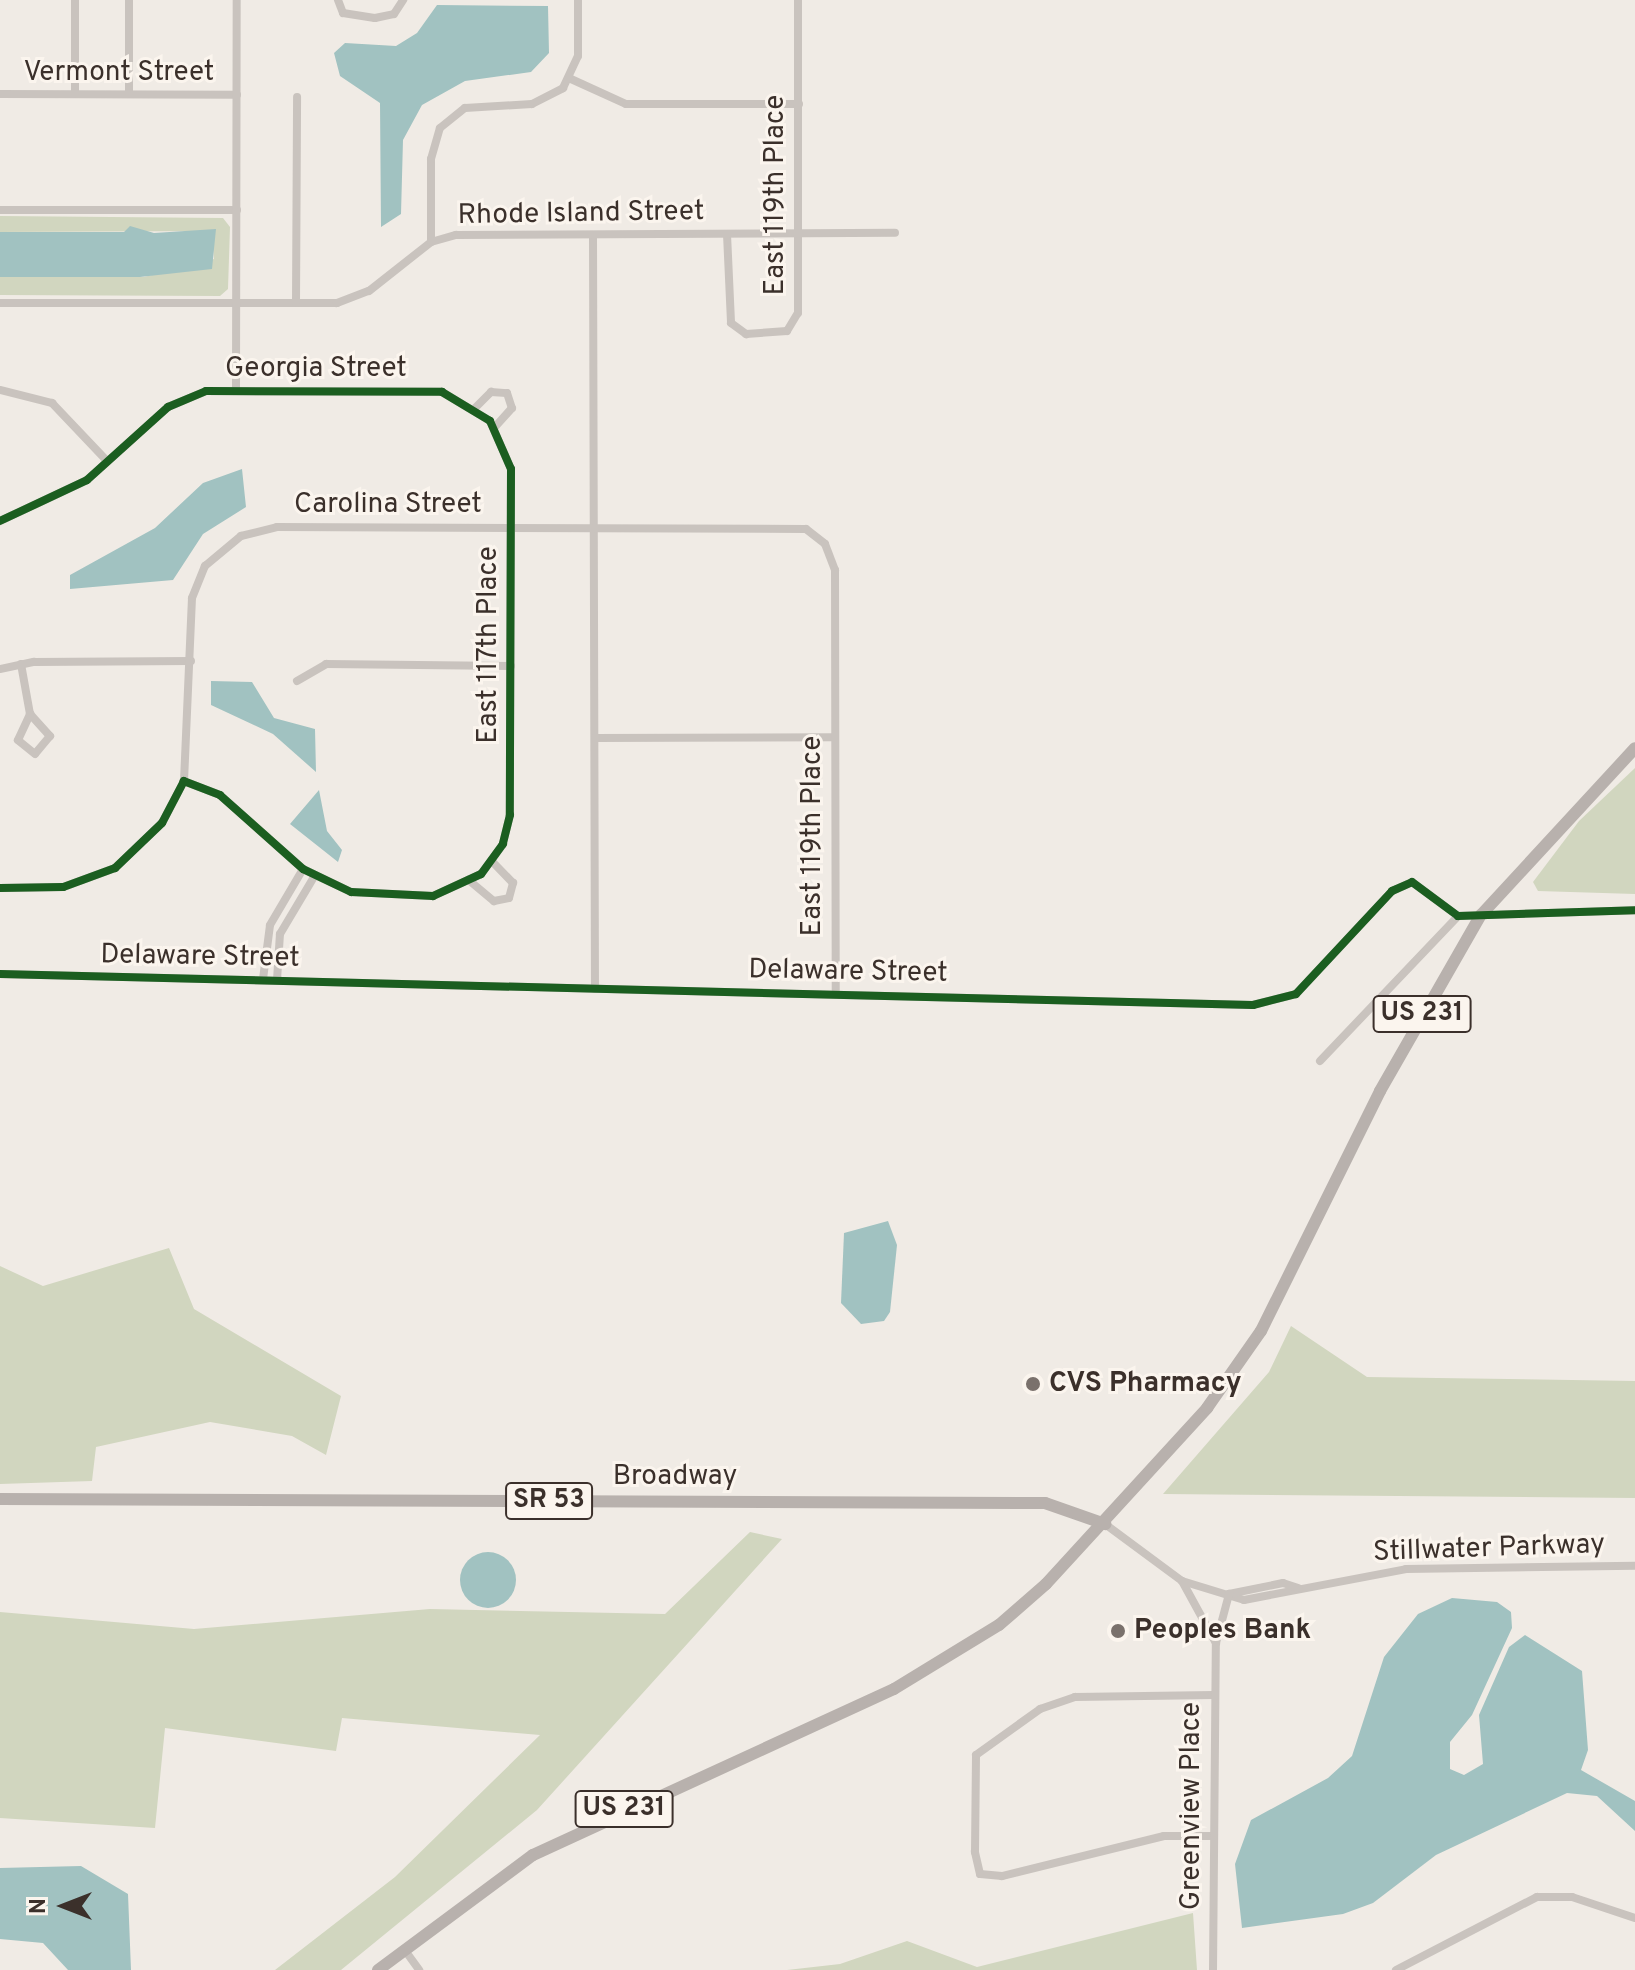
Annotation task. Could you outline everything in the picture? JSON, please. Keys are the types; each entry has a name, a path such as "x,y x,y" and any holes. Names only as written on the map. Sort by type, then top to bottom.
{"main road":[{"name":"US 231","path":"378,1970 565,1837 823,1725 955,1655 1022,1604 1105,1524 1207,1408 1261,1331 1380,1091 1481,915 1635,748"},
{"name":"Broadway","path":"0,1499 1045,1503 1105,1524"}],"street":[{"path":"75,0 75,94"},
{"path":"129,0 129,94"},
{"path":"236,390 237,0"},
{"path":"338,0 343,13 375,18 394,14 403,0"},
{"path":"431,242 431,159 440,128 476,106 543,101 571,79 578,0"},
{"name":"East 119th Place","path":"727,234 728,312 746,334 780,334 796,320 799,234 798,0"},
{"path":"571,79 626,104 799,104"},
{"name":"Vermont Street","path":"0,94 237,95"},
{"path":"296,303 297,97"},
{"path":"0,210 237,210"},
{"name":"Rhode Island Street","path":"0,303 296,303 358,297 431,242 456,235 895,233"},
{"path":"593,235 595,989"},
{"path":"0,390 52,403 107,461"},
{"name":"Georgia Street","path":"0,521 53,501 107,461 179,400 236,390 432,391 475,408 495,427 505,446"},
{"path":"475,408 491,392 507,393 512,408 495,427"},
{"name":"East 117th Place","path":"492,861 503,844 510,815 511,527 505,446"},
{"name":"Carolina Street","path":"191,661 190,612 211,558 256,530 796,527 820,539"},
{"name":"East 119th Place","path":"820,539 835,570 836,994"},
{"path":"0,669 21,664 191,661 184,781 162,823 115,868 63,887 0,888"},
{"path":"21,664 30,714 50,736 35,754 18,740 30,714"},
{"path":"297,681 326,664 511,666"},
{"path":"595,738 834,737"},
{"path":"184,781 230,802 314,877 351,892 391,896 443,894 471,882 492,861 513,883 509,898 494,901 471,882"},
{"path":"263,979 270,925 303,869"},
{"path":"277,980 280,934 314,877"},
{"name":"Delaware Street","path":"0,974 1276,1003 1296,994 1392,891 1412,882 1458,916"},
{"path":"1320,1061 1458,916 1635,910"},
{"name":"Stillwater Parkway","path":"1105,1524 1182,1581 1229,1594 1283,1583 1298,1588 1406,1569 1635,1566"},
{"path":"1182,1581 1216,1643"},
{"name":"Greenview Place","path":"1213,1970 1216,1643 1229,1594"},
{"path":"1212,1836 1164,1836 1002,1876 980,1874 976,1755 1040,1709 1075,1697 1214,1695"},
{"path":"1396,1970 1537,1897 1572,1897 1635,1918"},
{"path":"404,1949 419,1970"}],"green space":[{"path":"0,216 223,218 230,227 228,289 220,296 0,295 0,277 144,277 214,259 212,231 0,232"},
{"path":"1635,768 1635,894 1538,891 1533,882 1579,821"},
{"path":"169,1248 194,1309 341,1396 326,1455 292,1436 210,1422 96,1447 92,1481 0,1484 0,1266 43,1286"},
{"path":"1291,1326 1367,1377 1635,1381 1635,1498 1163,1494 1269,1372"},
{"path":"750,1532 782,1539 537,1810 341,1970 275,1970 395,1877 540,1735 342,1718 336,1751 165,1728 155,1828 0,1818 0,1612 194,1629 430,1609 665,1614"},
{"path":"1193,1913 1197,1970 787,1970 840,1964 907,1941 977,1967"}],"water":[{"path":"437,5 548,6 549,53 531,72 465,81 422,105 403,140 401,214 381,227 380,103 340,76 334,53 345,43 396,46 417,33"},
{"path":"130,226 154,233 216,229 212,269 140,277 0,277 0,232 124,232"},
{"path":"242,469 246,507 203,534 173,580 70,589 70,575 155,528 203,483"},
{"path":"211,681 252,682 274,718 315,729 316,772 273,734 211,705"},
{"path":"319,790 327,831 342,850 338,862 290,824"},
{"path":"888,1221 897,1245 890,1312 884,1321 861,1324 841,1303 844,1233"},
{"path":"488,1552 508,1560 516,1580 508,1600 488,1608 468,1600 460,1580 468,1560"},
{"path":"1452,1598 1497,1602 1511,1612 1512,1628 1472,1715 1450,1742 1450,1769 1464,1775 1483,1764 1479,1715 1509,1647 1525,1635 1582,1671 1588,1750 1581,1770 1635,1801 1635,1831 1597,1796 1567,1793 1436,1855 1373,1903 1343,1914 1242,1928 1235,1864 1251,1820 1328,1778 1352,1756 1384,1657 1418,1614"},
{"path":"81,1866 128,1894 131,1970 68,1970 43,1943 0,1939 0,1868"}],"cycle path":[{"path":"0,521 87,480 168,407 206,391 442,392 490,421 511,469 510,815 503,844 481,874 433,896 351,892 303,869 220,795 184,781 162,823 115,868 63,887 0,888"},
{"path":"0,974 1253,1005 1296,994 1392,891 1412,882 1458,916 1635,910"}],"place":[{"name":"CVS Pharmacy","path":"1033,1384"},
{"name":"Peoples Bank","path":"1118,1631"}]}
